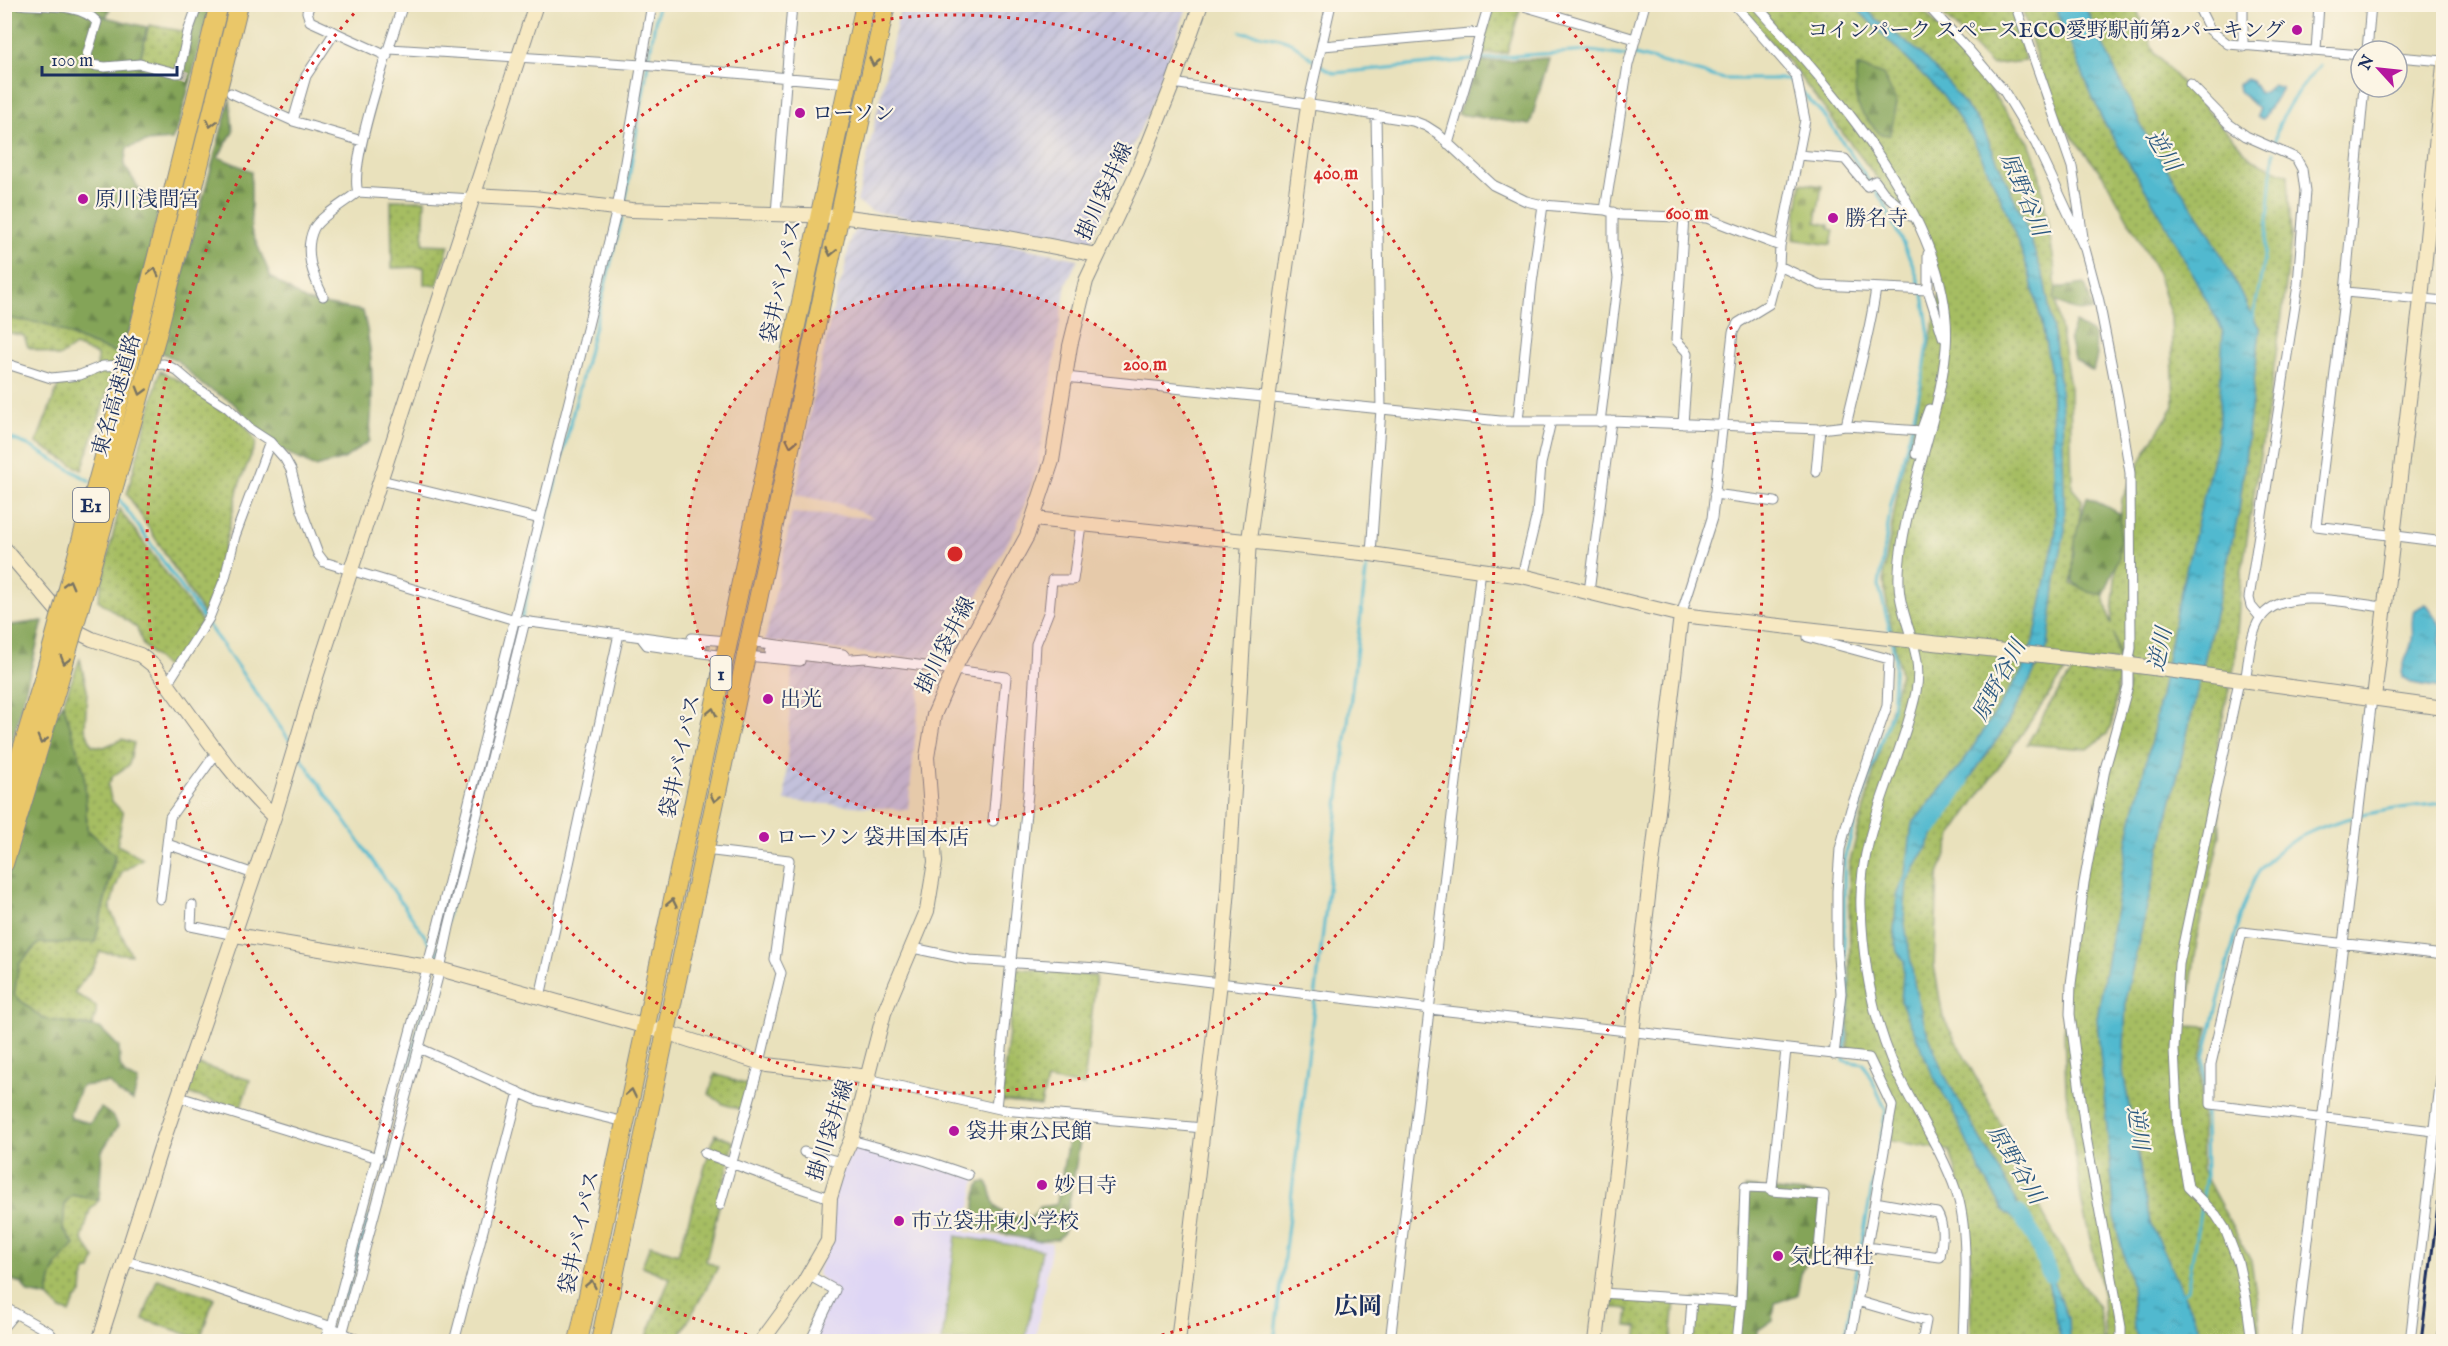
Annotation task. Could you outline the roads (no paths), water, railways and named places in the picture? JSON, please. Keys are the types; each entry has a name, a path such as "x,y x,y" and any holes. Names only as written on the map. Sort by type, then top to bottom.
{"highway":[{"name":"東名高速道路","path":"148,332 219,4"},
{"name":"東名高速道路","path":"4,864 50,682 239,4"},
{"name":"袋井バイパス","path":"578,1341 865,4"},
{"name":"袋井バイパス","path":"600,1341 668,1033 747,648 886,4"},
{"name":"東名高速道路","path":"4,809 50,682"}],"street":[{"path":"17,4 55,7 90,14 97,22 87,55 91,65 105,67 140,64 176,73 179,73 188,32 198,4"},
{"path":"310,4 307,12 310,21 388,52 519,56 847,83"},
{"path":"358,192 356,185 362,141 404,4"},
{"path":"99,1341 274,817 316,677 536,4"},
{"path":"325,1341 433,968 449,927 520,621 540,519 617,209 646,66 652,4"},
{"path":"776,214 792,4"},
{"name":"掛川袋井線","path":"761,1341 808,1275 828,1241 830,1198 841,1162 851,1140 884,1013 927,911 935,862 927,758 934,715 954,669 1027,536 1034,519 1052,460 1079,304 1097,255 1137,173 1201,4"},
{"path":"1178,1341 1220,982 1228,889 1248,540 1308,105 1331,4"},
{"path":"1448,144 1489,4"},
{"path":"1517,4 1635,39"},
{"path":"1600,422 1618,278 1609,211 1629,65 1645,4"},
{"path":"1596,1341 1681,615 1712,518 1733,332 1738,323 1769,304 1779,266 1780,246 1805,120 1796,75 1734,4"},
{"path":"1755,4 1818,74 1850,114 1884,163 1934,261 1941,291 1946,345 1940,390 1908,508 1899,577 1901,601 1917,651 1917,684 1913,705 1875,819 1864,862 1860,903 1868,973 1884,1039 1897,1072 1949,1175 1961,1209 1964,1232 1963,1341"},
{"path":"1926,4 2004,92 2036,144 2085,249"},
{"path":"2015,4 2072,167 2085,249 2099,301 2130,473 2131,648 2127,665 2128,686 2105,770 2084,882 2071,984 2070,1014 2086,1137 2121,1328 2121,1341"},
{"path":"2196,4 2210,30 2228,44 2349,54"},
{"path":"2243,4 2243,47"},
{"path":"2316,51 2319,4"},
{"path":"2368,39 2371,4"},
{"path":"293,121 306,76 335,32"},
{"path":"1323,46 1481,32"},
{"path":"2296,1341 2421,299 2444,63 2409,59"},
{"path":"1173,83 1413,120 1426,126 1448,144 1492,185 1511,195 1543,205 1609,211 1621,215 1707,218 1780,246"},
{"path":"2190,84 2229,124 2246,136 2296,158 2302,169 2305,191 2298,285 2249,598 2251,606 2261,618"},
{"path":"231,93 293,121 362,141"},
{"path":"2363,99 2345,292 2316,526 2444,542"},
{"path":"1371,554 1381,409 1376,115"},
{"path":"1798,155 1845,159 1867,186 1875,181 1883,192 1915,220"},
{"path":"323,296 311,272 310,252 314,229 321,220 358,192 534,198 617,209 839,216 998,236 1097,255"},
{"path":"1518,421 1532,283 1543,205"},
{"path":"1683,424 1688,353 1676,340 1684,217"},
{"path":"1925,243 1928,258 1928,290 1946,345"},
{"path":"1779,266 1820,285 1928,290"},
{"path":"1846,426 1864,344 1871,326 1876,288"},
{"path":"2345,292 2444,301"},
{"path":"4,363 51,378 80,375 103,366 164,364 176,370 197,388 227,407 250,429 270,442 291,470 294,488 318,554 324,562 520,621 702,645"},
{"path":"1065,377 1267,399 1518,421 1611,421 1820,429 1846,426 1921,431"},
{"path":"1915,489 1914,467 1921,431 1933,398 1940,390"},
{"path":"1522,576 1537,514 1540,464 1551,421"},
{"path":"1589,592 1611,421"},
{"path":"1816,472 1820,429"},
{"path":"167,684 207,622 225,578 235,536 270,442"},
{"path":"381,480 540,519"},
{"path":"1714,494 1775,502"},
{"path":"1034,519 1371,554 1522,576 1681,615 2127,665 2444,708"},
{"path":"996,1108 1028,793 1036,644 1049,611 1052,580 1073,580 1081,525"},
{"path":"4,548 73,627 92,639 140,655 154,666 217,752 260,804 274,817"},
{"path":"1390,1341 1481,569"},
{"path":"2252,1341 2238,1262 2226,1229 2216,1215 2188,1187 2178,1128 2174,1050 2179,964 2239,681 2261,618 2270,608 2294,599 2384,607"},
{"path":"342,1336 419,1048 433,968 431,953 520,621"},
{"path":"1809,630 1808,637 1888,658 1887,706 1851,809 1840,849 1837,945 1841,993 1834,1054"},
{"path":"639,637 650,633 726,649"},
{"path":"540,997 620,634"},
{"path":"639,637 646,645 726,649"},
{"path":"747,648 843,654 848,660"},
{"path":"747,648 838,665 848,660"},
{"path":"770,651 838,660 866,658 1006,677 993,821"},
{"path":"160,899 170,817 217,752"},
{"path":"167,844 254,874"},
{"path":"705,850 789,860 775,960 781,973 720,1206"},
{"path":"192,905 191,926 433,968 668,1033 782,1068 868,1078 996,1108 1203,1128"},
{"path":"2438,1132 2211,1104 2211,1064 2242,932 2444,955"},
{"path":"913,948 969,960 1098,968 1430,1009 1869,1058 1892,1106 1850,1341"},
{"path":"419,1048 538,1101 625,1122"},
{"path":"1772,1188 1786,1049"},
{"path":"2410,1341 2438,1132 2444,1051"},
{"path":"454,1341 519,1092"},
{"path":"179,1097 378,1158"},
{"path":"851,1140 968,1175"},
{"path":"804,1152 841,1162"},
{"path":"704,1153 830,1198"},
{"path":"1737,1341 1741,1302 1745,1187 1824,1195 1818,1260 1863,1268"},
{"path":"1868,1247 1940,1257 1942,1220 1937,1213 1875,1202"},
{"path":"124,1261 156,1269 331,1326 342,1336 362,1341"},
{"path":"808,1275 835,1290 810,1341"},
{"path":"1601,1293 1741,1302"},
{"path":"1689,1341 1692,1299"},
{"path":"1857,1301 1926,1321 1922,1341"},
{"path":"4,1307 49,1332 57,1341"},
{"path":"4,1326 15,1313"}],"water":[{"path":"1853,5 1863,5 1875,18 1919,52 1947,82 1982,127 2023,218 2044,279 2055,341 2062,410 2065,529 2048,646 2003,731 1951,805 1907,882 1904,918 1915,988 1925,1026 1945,1077 2007,1184 2039,1248 2023,1226 2004,1211 1978,1166 1954,1113 1932,1073 1901,1002 1904,960 1897,952 1894,930 1897,896 1906,873 1912,824 1964,761 2022,671 2035,636 2056,531 2051,372 2028,269 2004,205 1974,141 1943,95"},
{"path":"2054,5 2084,5 2149,142 2209,232 2260,330 2239,511 2126,996 2123,1072 2150,1223 2202,1334 2203,1341 2140,1341 2134,1329 2131,1283 2116,1226 2097,1019 2130,828 2153,733 2176,612 2218,437 2223,331 2159,212 2102,119"},
{"path":"2246,79 2252,81 2259,93 2265,92 2273,85 2282,88 2263,119 2257,117 2258,109 2239,91 2238,84"},
{"path":"2426,604 2442,627 2440,642 2443,652 2443,688 2412,683 2402,677 2412,640 2414,610"},
{"path":"2042,1255 2068,1318 2069,1341 2061,1341"}],"waterway":[{"path":"625,201 658,4"},
{"path":"1241,32 1286,40 1335,73 1590,51 1626,56 1631,54 1724,79 1789,79 1796,87"},
{"path":"2274,145 2276,133 2285,112 2320,65"},
{"path":"1803,93 1827,119 1882,200 1913,265 1923,294 1929,335 1924,370 1891,505 1879,586 1891,635"},
{"path":"2252,318 2264,258 2274,152"},
{"path":"521,620 622,218"},
{"path":"4,436 28,445 90,481"},
{"path":"119,499 290,741"},
{"path":"1274,1342 1367,563"},
{"path":"1844,1342 1886,1110 1864,1064 1844,1061 1848,991 1844,946 1844,859 1892,710 1895,658 1892,642"},
{"path":"435,964 509,668"},
{"path":"300,756 431,945"},
{"name":"原野谷川","path":"1930,828 1961,782"},
{"path":"2182,1294 2187,1290 2206,1177 2204,1057 2241,913 2256,877 2263,866 2279,850 2299,837 2322,827 2372,813 2444,803"},
{"path":"409,1066 432,973"},
{"name":"原野谷川","path":"2019,1213 2035,1238 2050,1275"},
{"path":"345,1297 369,1217"},
{"path":"331,1342 334,1332"}],"tunnel":[{"path":"179,73 202,82"},
{"path":"702,645 770,651"}],"railway":[{"path":"2421,1342 2444,1157"},
{"path":"2438,1342 2444,1296"}],"place":[{"name":"コインパーク スペースECO愛野駅前第2パーキング","path":"2297,30"},
{"name":"ローソン","path":"800,113"},
{"name":"原川浅間宮","path":"83,199"},
{"name":"勝名寺","path":"1833,218"},
{"name":"出光","path":"768,699"},
{"name":"ローソン 袋井国本店","path":"764,837"},
{"name":"袋井東公民館","path":"954,1131"},
{"name":"妙日寺","path":"1042,1185"},
{"name":"市立袋井東小学校","path":"899,1221"},
{"name":"気比神社","path":"1778,1256"}],"district":[{"name":"広岡","path":"1358,1306"}],"water label":[{"name":"逆川","path":"2164,150"},
{"name":"逆川","path":"2159,649"},
{"name":"逆川","path":"2139,1128"}]}
